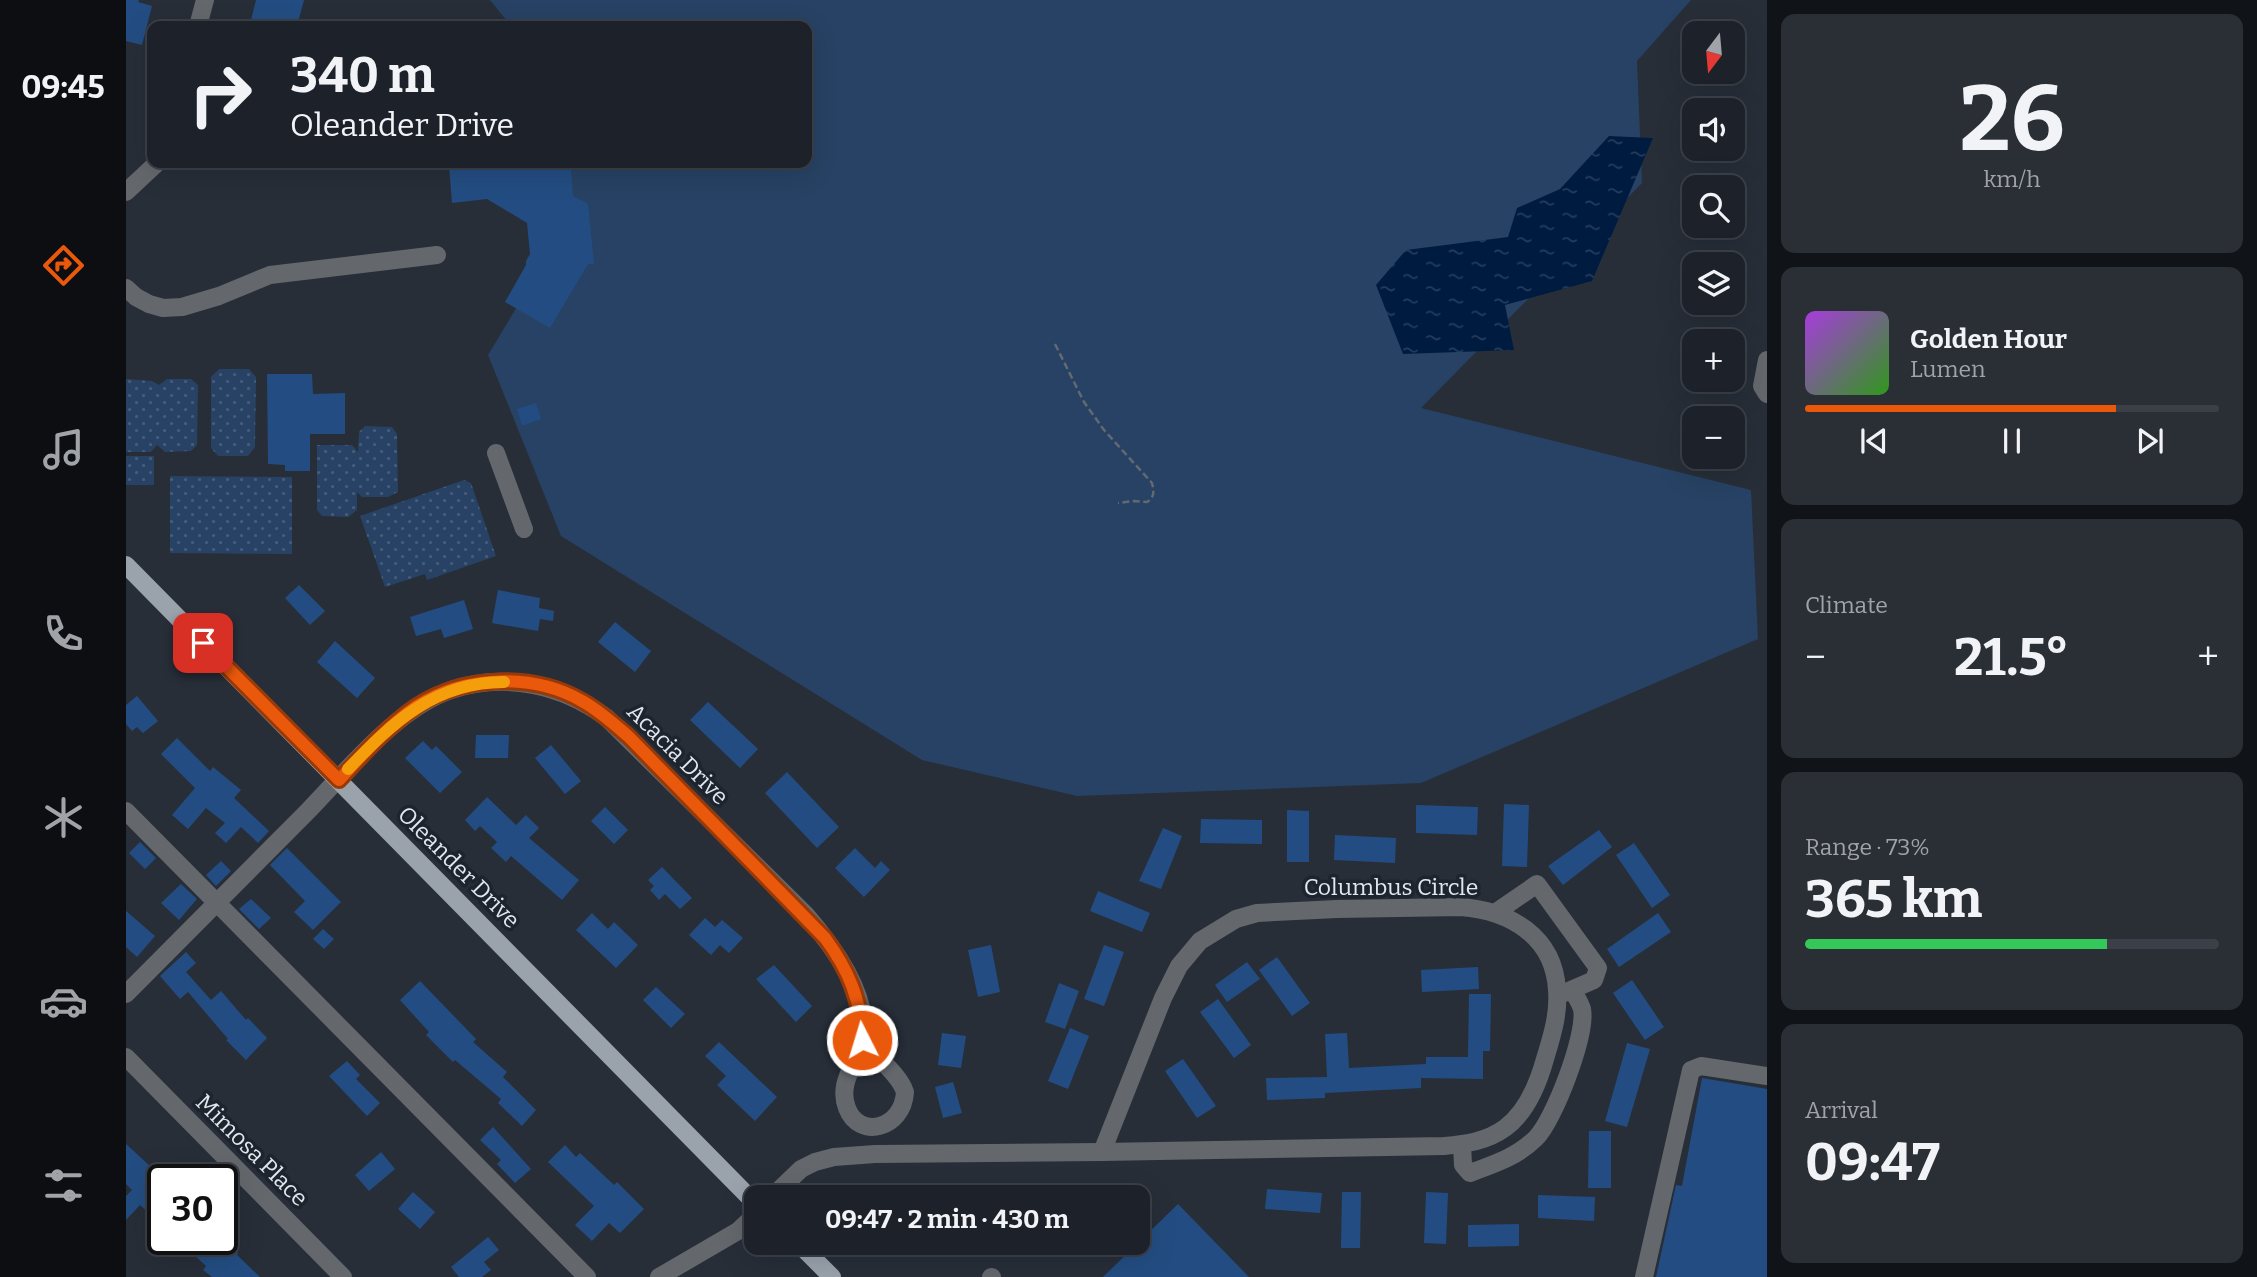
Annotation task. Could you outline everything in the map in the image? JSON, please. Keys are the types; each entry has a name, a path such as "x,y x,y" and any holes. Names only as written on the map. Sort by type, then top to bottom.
{"main road":[{"name":"Oleander Drive","path":"126,565 744,1191"},
{"path":"810,1255 832,1277"}],"street":[{"path":"199,21 205,0"},
{"path":"126,192 152,168"},
{"path":"126,288 149,304 163,308 182,307 219,296 270,275 437,255"},
{"path":"1767,360 1762,386 1767,394"},
{"path":"496,453 524,529"},
{"name":"Acacia Drive","path":"126,994 408,713 450,690 483,683 516,682 549,688 580,699 607,718 629,737 825,938 838,955 855,991 862,1022 862,1040 847,1077 845,1098 851,1116 858,1122 878,1126 893,1120 905,1091 898,1078 877,1059 862,1040"},
{"path":"126,811 587,1277"},
{"path":"1462,1145 1463,1166 1470,1173 1512,1158 1538,1137 1559,1102 1580,1035 1582,1009 1565,993 1594,980 1598,968 1537,884 1495,913"},
{"name":"Columbus Circle","path":"785,1185 801,1170 815,1162 834,1157 1102,1152 1462,1145 1488,1138 1519,1115 1534,1090 1565,993 1544,949 1517,922 1495,913 1461,907 1276,911 1236,919 1200,941 1179,966 1153,1021 1102,1152"},
{"name":"Mimosa Place","path":"126,1057 343,1277"},
{"path":"1644,1277 1690,1070 1701,1066 1767,1076"},
{"path":"1534,1090 1559,1102"},
{"path":"659,1277 744,1225"}],"path":[{"path":"1055,344 1084,402 1104,430 1152,483 1152,499 1147,502 1118,503"}],"shaded area":[{"path":"490,0 1691,0 1637,61 1642,183 1421,408 1751,490 1758,639 1421,783 1077,796 922,760 561,536 488,355 574,212 565,168 812,168 812,21 507,21"},
{"path":"219,369 249,369 256,377 255,447 248,456 218,456 211,448 211,377"},
{"path":"126,379 152,381 159,385 167,379 191,379 198,385 197,445 191,451 165,452 157,445 151,452 126,452"},
{"path":"365,426 392,427 397,434 398,492 388,497 362,497 357,492 357,510 348,517 322,516 317,510 317,445 352,445 358,452 359,432"},
{"path":"126,456 154,456 154,485 126,485"},
{"path":"170,476 292,477 292,554 170,553"},
{"path":"464,480 471,483 496,556 427,580 425,574 385,587 360,516"}],"water":[{"path":"1609,136 1653,138 1592,281 1505,305 1514,350 1403,354 1376,285 1406,250 1508,237 1517,208 1560,189"}],"building":[{"path":"126,0 139,0 138,2 152,6 142,45 126,41"},
{"path":"256,0 304,0 298,21 251,21"},
{"path":"449,168 572,168 573,196 588,204 594,264 588,264 550,328 505,302 530,254 527,223 487,199 452,203"},
{"path":"267,374 312,374 313,394 345,393 345,434 310,434 310,471 285,471 285,465 268,464"},
{"path":"536,403 541,419 522,426 517,409"},
{"path":"299,585 325,611 310,625 285,598"},
{"path":"498,590 540,598 539,608 554,611 553,621 540,619 538,631 492,623"},
{"path":"464,600 473,629 444,638 441,629 416,636 410,617"},
{"path":"615,622 651,651 635,672 598,642"},
{"path":"335,641 375,678 357,698 317,662"},
{"path":"137,696 158,721 143,733 137,727 132,731 126,724 126,705"},
{"path":"708,702 758,749 740,768 690,720"},
{"path":"476,735 509,735 508,758 475,758"},
{"path":"177,738 210,771 213,767 241,790 234,798 269,831 258,843 241,827 226,843 215,833 225,823 206,808 188,829 172,815 195,788 161,754"},
{"path":"423,741 432,750 436,746 462,772 440,793 405,758"},
{"path":"551,745 581,781 565,794 535,758"},
{"path":"787,772 839,827 817,848 765,793"},
{"path":"487,797 516,825 526,815 539,828 529,838 579,880 562,900 511,856 506,862 491,848 497,842 480,826 475,831 465,820"},
{"path":"1504,804 1529,805 1527,867 1502,866"},
{"path":"1416,805 1478,807 1477,835 1416,833"},
{"path":"605,807 628,830 614,844 591,821"},
{"path":"1287,810 1309,811 1309,862 1287,862"},
{"path":"1201,819 1262,820 1262,844 1200,843"},
{"path":"1163,828 1182,836 1161,889 1139,881"},
{"path":"1599,830 1612,847 1563,885 1548,866"},
{"path":"1335,835 1396,838 1395,863 1334,860"},
{"path":"140,842 156,858 145,869 129,853"},
{"path":"1634,843 1670,895 1652,908 1616,855"},
{"path":"287,848 341,902 313,930 294,912 305,901 270,865"},
{"path":"855,848 875,868 881,861 890,870 864,897 835,868"},
{"path":"221,861 231,871 216,886 206,875"},
{"path":"662,867 692,898 680,909 665,894 659,900 650,890 654,886 648,880"},
{"path":"181,884 197,899 179,920 161,903"},
{"path":"1098,891 1150,913 1142,932 1090,911"},
{"path":"251,899 271,918 259,929 239,909"},
{"path":"126,911 155,936 137,957 126,947"},
{"path":"592,913 608,929 614,922 638,945 616,968 576,930"},
{"path":"1658,913 1671,932 1619,967 1607,949"},
{"path":"705,918 715,927 722,920 743,938 729,953 720,945 711,955 689,935"},
{"path":"323,929 334,939 324,949 313,939"},
{"path":"991,945 1000,992 978,997 968,950"},
{"path":"1104,945 1124,952 1104,1006 1084,999"},
{"path":"186,952 196,963 186,972 211,1000 221,991 246,1020 248,1018 267,1038 246,1060 226,1040 228,1039 188,992 180,999 160,976"},
{"path":"1277,957 1310,1003 1292,1016 1259,970"},
{"path":"1247,962 1260,979 1227,1002 1215,985"},
{"path":"774,965 812,1006 796,1022 756,979"},
{"path":"1478,967 1479,989 1422,992 1421,970"},
{"path":"1632,980 1664,1027 1645,1040 1613,993"},
{"path":"420,981 476,1039 473,1042 507,1072 503,1077 536,1110 522,1126 498,1103 501,1099 455,1060 453,1062 426,1035 429,1032 400,1000"},
{"path":"1059,983 1079,991 1065,1029 1045,1022"},
{"path":"656,987 685,1014 671,1028 643,1000"},
{"path":"1469,994 1491,994 1490,1051 1483,1051 1483,1079 1421,1078 1421,1088 1325,1093 1325,1098 1267,1100 1266,1078 1327,1077 1325,1034 1347,1033 1349,1068 1426,1064 1426,1057 1468,1057"},
{"path":"1218,999 1251,1045 1234,1058 1200,1012"},
{"path":"1070,1028 1089,1036 1068,1089 1048,1081"},
{"path":"942,1033 966,1036 961,1068 938,1065"},
{"path":"719,1042 777,1097 755,1121 717,1085 726,1076 705,1056"},
{"path":"1627,1043 1650,1049 1627,1127 1605,1121"},
{"path":"1183,1059 1216,1106 1197,1118 1165,1071"},
{"path":"347,1061 360,1075 356,1079 380,1103 367,1116 329,1076"},
{"path":"1702,1078 1767,1089 1767,1277 1656,1277 1676,1185 1682,1186"},
{"path":"953,1082 962,1113 943,1118 935,1087"},
{"path":"493,1127 531,1169 515,1183 497,1164 501,1160 480,1140"},
{"path":"1589,1131 1611,1131 1611,1188 1588,1188"},
{"path":"126,1144 148,1164 147,1211 140,1205 126,1220 126,1196 132,1190 126,1184"},
{"path":"565,1145 576,1157 580,1153 614,1185 617,1182 644,1209 620,1233 609,1223 592,1241 575,1225 594,1206 548,1162"},
{"path":"381,1152 395,1169 369,1191 355,1175"},
{"path":"1267,1189 1322,1193 1320,1213 1265,1209"},
{"path":"413,1192 435,1212 420,1229 398,1209"},
{"path":"1342,1192 1361,1192 1360,1248 1341,1248"},
{"path":"1426,1192 1448,1193 1446,1244 1424,1243"},
{"path":"1538,1195 1595,1197 1594,1221 1538,1218"},
{"path":"1178,1204 1249,1277 1103,1277 1126,1255 1150,1255 1150,1231"},
{"path":"1519,1224 1519,1246 1468,1247 1468,1225"},
{"path":"488,1237 499,1250 484,1262 491,1270 482,1277 459,1277 451,1267"},
{"path":"194,1255 237,1255 260,1277 212,1277 203,1270 206,1266"}],"slow traffic":[{"path":"348,769 390,728 428,700 465,686 504,682"}],"route":[{"path":"203,643 339,780 408,713 450,690 483,683 516,682 549,688 580,699 629,737 806,915 838,955 849,975 859,1005 862,1040"}]}
